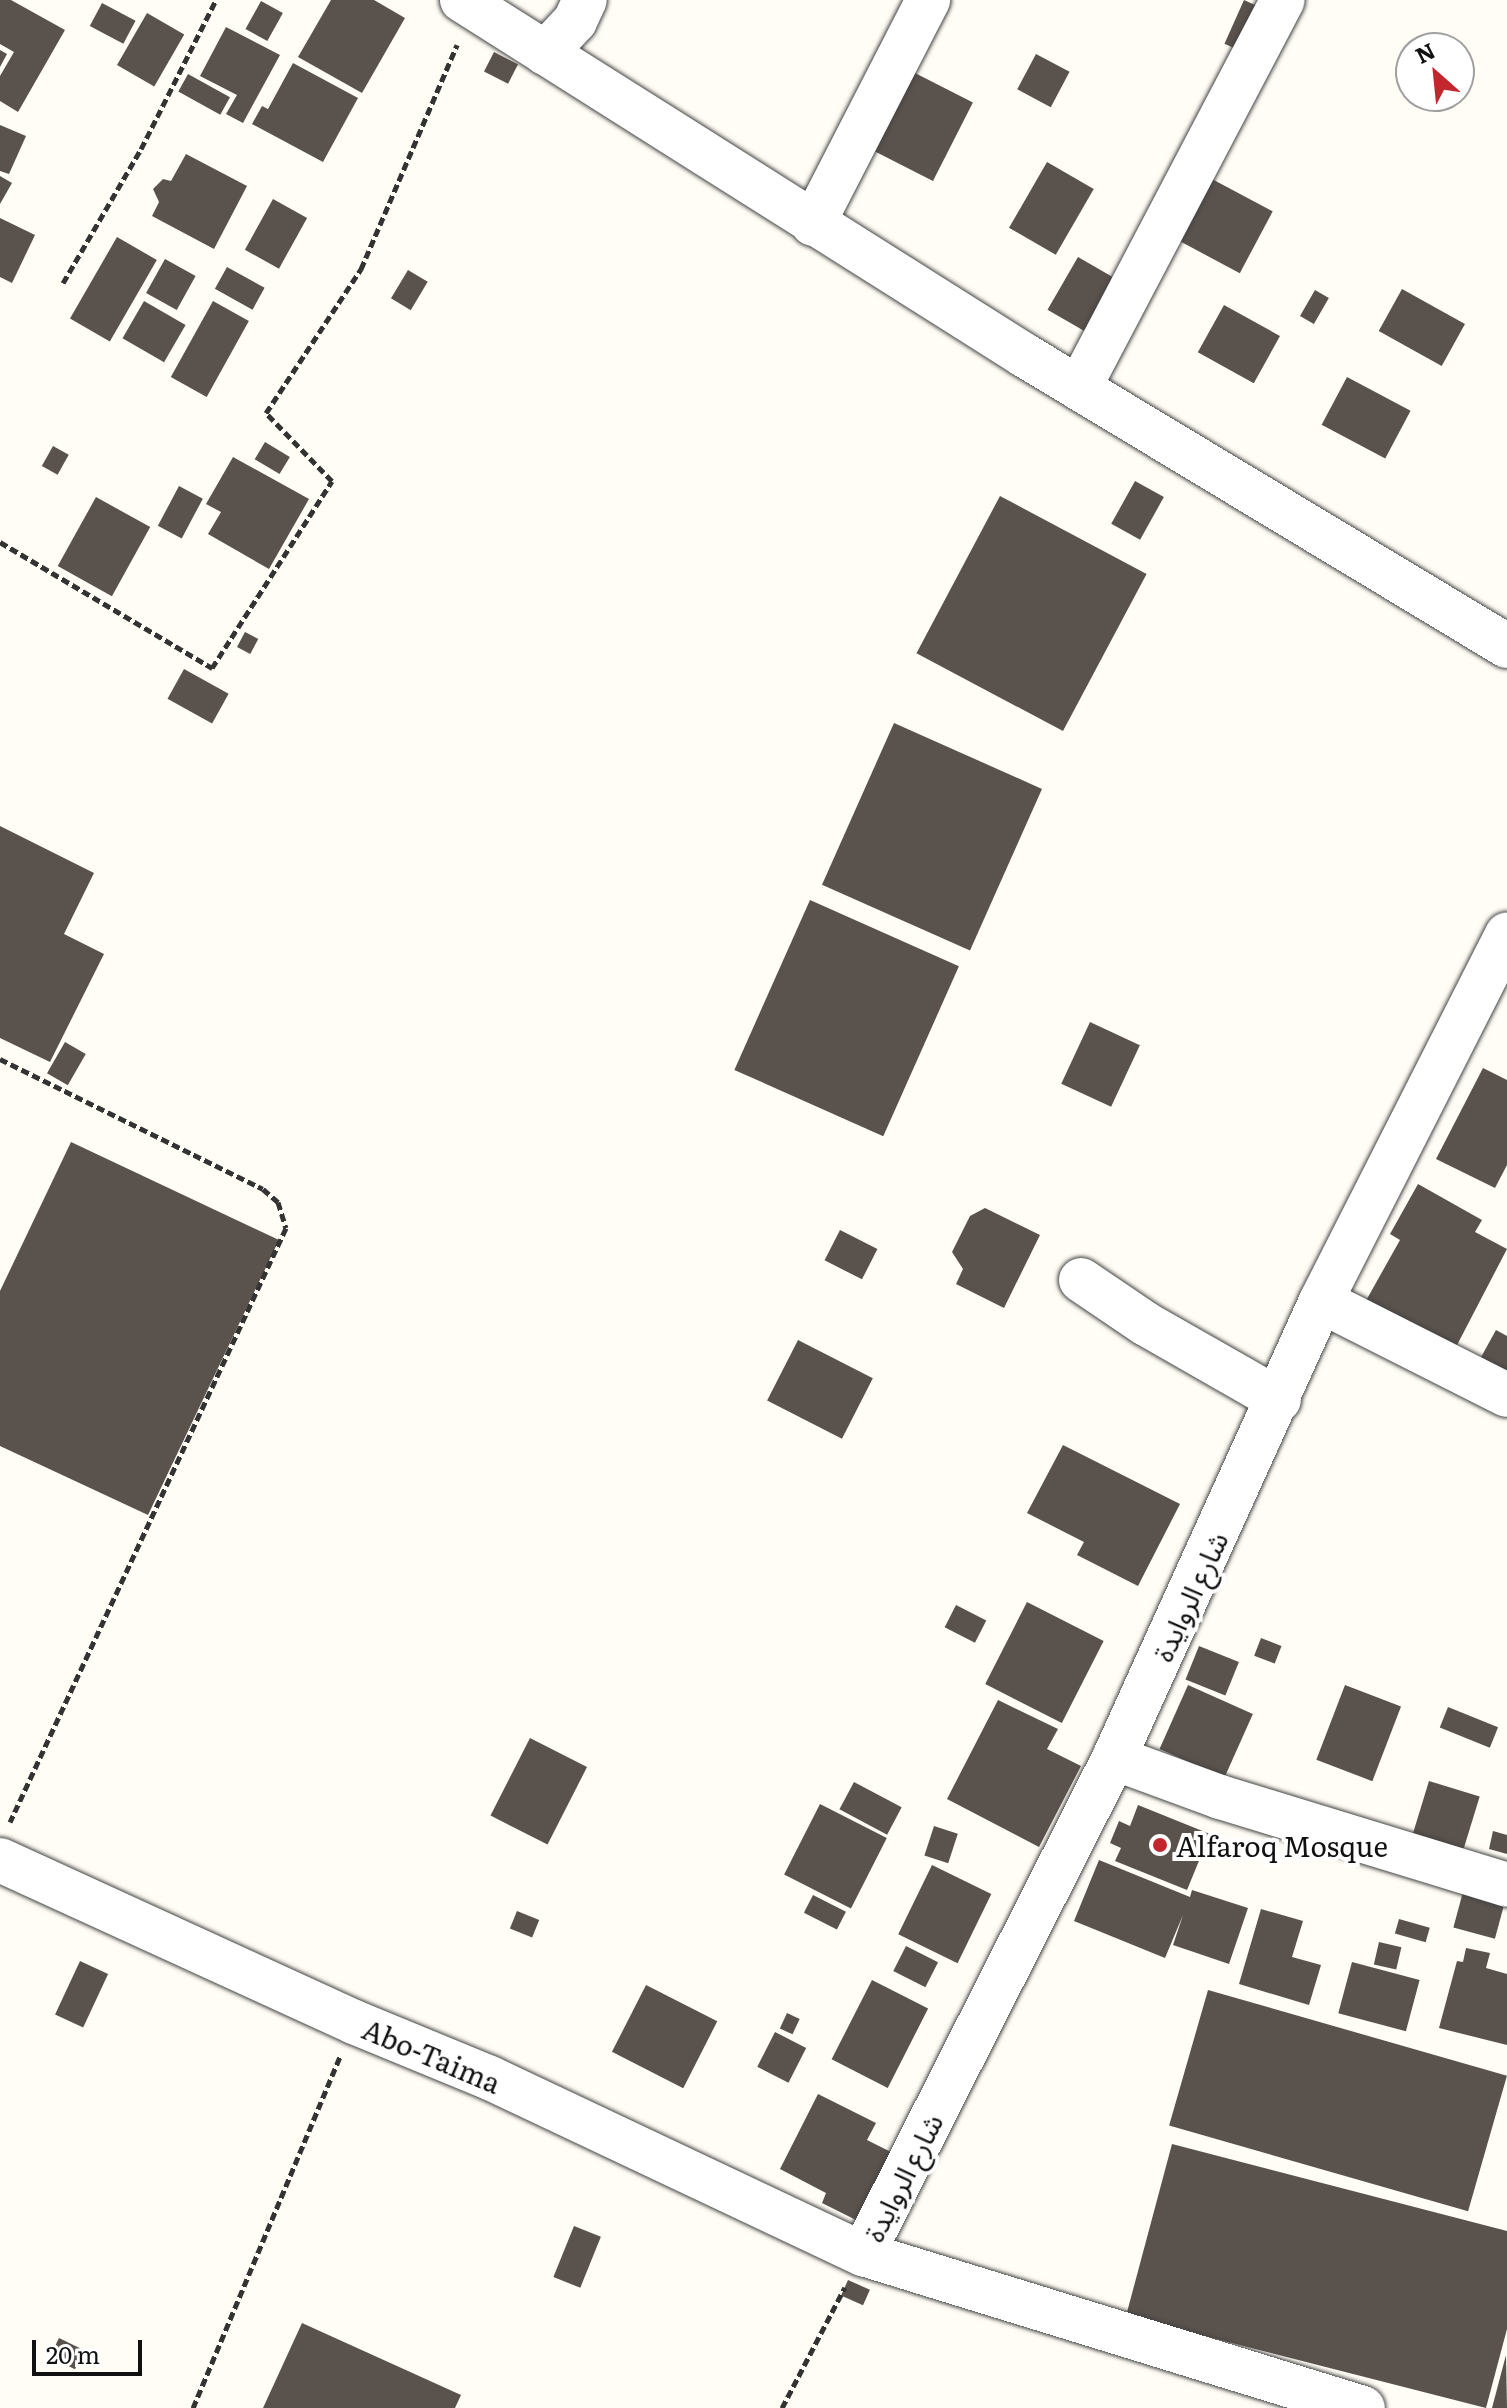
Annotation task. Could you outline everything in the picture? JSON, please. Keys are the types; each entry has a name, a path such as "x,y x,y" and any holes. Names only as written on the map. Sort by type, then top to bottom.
{"street":[{"path":"545,53 575,21 585,0"},
{"path":"813,224 928,0"},
{"path":"1079,388 1283,0"},
{"path":"468,4 813,224 1507,646"},
{"name":"شارع الروايدة","path":"863,2254 1114,1758 1279,1400 1321,1301 1507,934"},
{"path":"1081,1280 1146,1324 1279,1400"},
{"path":"1321,1301 1507,1395"},
{"path":"1114,1758 1220,1797 1507,1885"},
{"name":"Abo-Taima","path":"3,1844 354,2022 490,2078 863,2254 1363,2408"}],"path":[{"path":"63,283 141,149 216,0"},
{"path":"0,542 212,668 332,481 266,413 361,269 468,4"},
{"path":"0,1059 263,1189 278,1202 286,1228 3,1844"},
{"path":"193,2408 354,2022"},
{"path":"782,2408 863,2254"}],"building":[{"path":"0,0 11,0 65,30 18,112 0,101 0,76 14,52 0,44"},
{"path":"331,0 374,0 405,18 362,93 298,57"},
{"path":"1244,0 1262,8 1243,52 1224,44"},
{"path":"261,1 283,13 267,41 245,29"},
{"path":"102,3 136,21 123,44 90,26"},
{"path":"147,13 184,34 154,86 117,65"},
{"path":"226,27 280,55 243,123 226,114 237,95 200,76"},
{"path":"0,50 7,54 0,67"},
{"path":"494,52 518,64 508,84 484,72"},
{"path":"1036,54 1070,72 1051,107 1017,89"},
{"path":"293,63 358,98 323,162 252,124 262,106 268,109"},
{"path":"915,73 973,103 933,181 875,151"},
{"path":"188,74 230,97 220,115 178,91"},
{"path":"0,125 26,136 9,174 0,171"},
{"path":"186,154 247,186 214,249 152,216 159,202 153,189 163,179 171,181"},
{"path":"1047,162 1094,189 1056,255 1009,228"},
{"path":"0,176 12,183 0,204"},
{"path":"1210,178 1273,211 1240,273 1177,240"},
{"path":"273,199 307,218 279,269 245,250"},
{"path":"0,218 35,235 12,283 0,277"},
{"path":"117,237 157,260 110,341 70,318"},
{"path":"1078,257 1124,284 1093,336 1048,310"},
{"path":"165,259 196,276 177,310 146,293"},
{"path":"227,267 265,288 252,310 215,289"},
{"path":"408,270 428,282 411,310 391,298"},
{"path":"1402,289 1465,324 1442,366 1379,331"},
{"path":"1315,290 1329,298 1314,324 1300,316"},
{"path":"144,301 186,325 164,362 122,338"},
{"path":"213,301 249,321 207,397 171,377"},
{"path":"1224,305 1280,336 1254,383 1198,352"},
{"path":"1347,377 1411,411 1385,458 1322,425"},
{"path":"265,442 290,457 280,474 255,459"},
{"path":"53,446 69,455 58,475 42,466"},
{"path":"233,457 309,499 269,569 208,534 221,512 206,504"},
{"path":"1135,481 1164,497 1140,540 1111,524"},
{"path":"179,486 203,499 182,538 158,526"},
{"path":"1000,496 1147,574 1063,731 916,653"},
{"path":"96,497 150,527 112,596 58,566"},
{"path":"245,632 258,639 250,654 237,647"},
{"path":"184,669 229,694 212,723 168,699"},
{"path":"894,723 1042,789 970,951 822,885"},
{"path":"0,826 94,873 64,934 104,954 50,1062 0,1038"},
{"path":"810,900 959,966 883,1136 734,1070"},
{"path":"1090,1022 1140,1045 1111,1107 1061,1084"},
{"path":"65,1042 86,1054 68,1085 47,1073"},
{"path":"1483,1068 1507,1080 1507,1165 1495,1188 1436,1159"},
{"path":"71,1142 279,1240 148,1515 0,1446 0,1291"},
{"path":"1418,1184 1482,1220 1475,1232 1507,1249 1443,1372 1354,1322 1400,1240 1390,1234"},
{"path":"985,1208 1040,1235 1004,1308 956,1284 963,1269 952,1252 970,1216"},
{"path":"840,1230 877,1249 862,1279 825,1260"},
{"path":"1496,1330 1507,1336 1507,1385 1475,1368"},
{"path":"798,1340 873,1378 842,1439 767,1401"},
{"path":"1063,1445 1180,1504 1138,1586 1077,1555 1084,1542 1027,1513"},
{"path":"1027,1602 1104,1641 1062,1723 985,1684"},
{"path":"956,1605 986,1620 975,1643 945,1627"},
{"path":"1261,1638 1282,1646 1275,1664 1254,1656"},
{"path":"1199,1646 1239,1662 1225,1695 1186,1679"},
{"path":"1188,1685 1253,1714 1224,1778 1160,1749"},
{"path":"1345,1685 1401,1707 1372,1781 1316,1760"},
{"path":"998,1700 1058,1729 1047,1749 1081,1766 1039,1847 947,1799"},
{"path":"1448,1707 1498,1727 1490,1748 1440,1727"},
{"path":"530,1738 587,1767 548,1845 491,1816"},
{"path":"1429,1781 1480,1796 1464,1849 1413,1834"},
{"path":"854,1782 902,1807 887,1835 839,1809"},
{"path":"820,1804 887,1838 851,1908 784,1874"},
{"name":"Alfaroq Mosque","path":"1138,1805 1210,1834 1187,1890 1115,1861 1121,1848 1110,1843 1119,1821 1130,1826"},
{"path":"934,1826 958,1834 948,1863 924,1855"},
{"path":"1493,1831 1507,1835 1507,1854 1489,1849"},
{"path":"1099,1860 1190,1897 1192,1890 1248,1908 1229,1964 1173,1945 1183,1915 1165,1958 1074,1921"},
{"path":"932,1865 991,1894 958,1963 898,1934"},
{"path":"1464,1888 1506,1899 1495,1939 1453,1928"},
{"path":"813,1895 846,1912 837,1930 804,1913"},
{"path":"1261,1909 1303,1921 1292,1957 1321,1965 1309,2005 1239,1984"},
{"path":"517,1911 539,1920 532,1938 510,1929"},
{"path":"1399,1919 1430,1928 1426,1942 1395,1933"},
{"path":"1379,1942 1401,1947 1396,1970 1374,1964"},
{"path":"906,1946 938,1962 925,1987 893,1971"},
{"path":"1466,1948 1490,1953 1486,1968 1507,1974 1507,2045 1439,2028 1457,1961 1463,1962"},
{"path":"80,1961 108,1974 83,2028 55,2014"},
{"path":"1352,1962 1420,1980 1406,2031 1338,2013"},
{"path":"872,1980 928,2009 888,2088 832,2059"},
{"path":"646,1985 717,2021 683,2088 612,2052"},
{"path":"1208,1990 1507,2076 1468,2211 1169,2126"},
{"path":"787,2013 800,2019 793,2034 780,2028"},
{"path":"775,2032 806,2048 788,2083 757,2067"},
{"path":"818,2094 876,2123 867,2140 893,2153 858,2221 822,2203 826,2193 780,2169"},
{"path":"1172,2144 1507,2231 1507,2329 1486,2408 1126,2316"},
{"path":"574,2226 601,2237 580,2288 553,2277"},
{"path":"848,2280 870,2290 863,2305 841,2296"},
{"path":"302,2323 461,2395 455,2408 263,2408"},
{"path":"59,2338 84,2350 75,2369 50,2357"},
{"path":"1506,2355 1507,2408 1492,2408"}],"place":[{"name":"Alfaroq Mosque","path":"1160,1845"}]}
